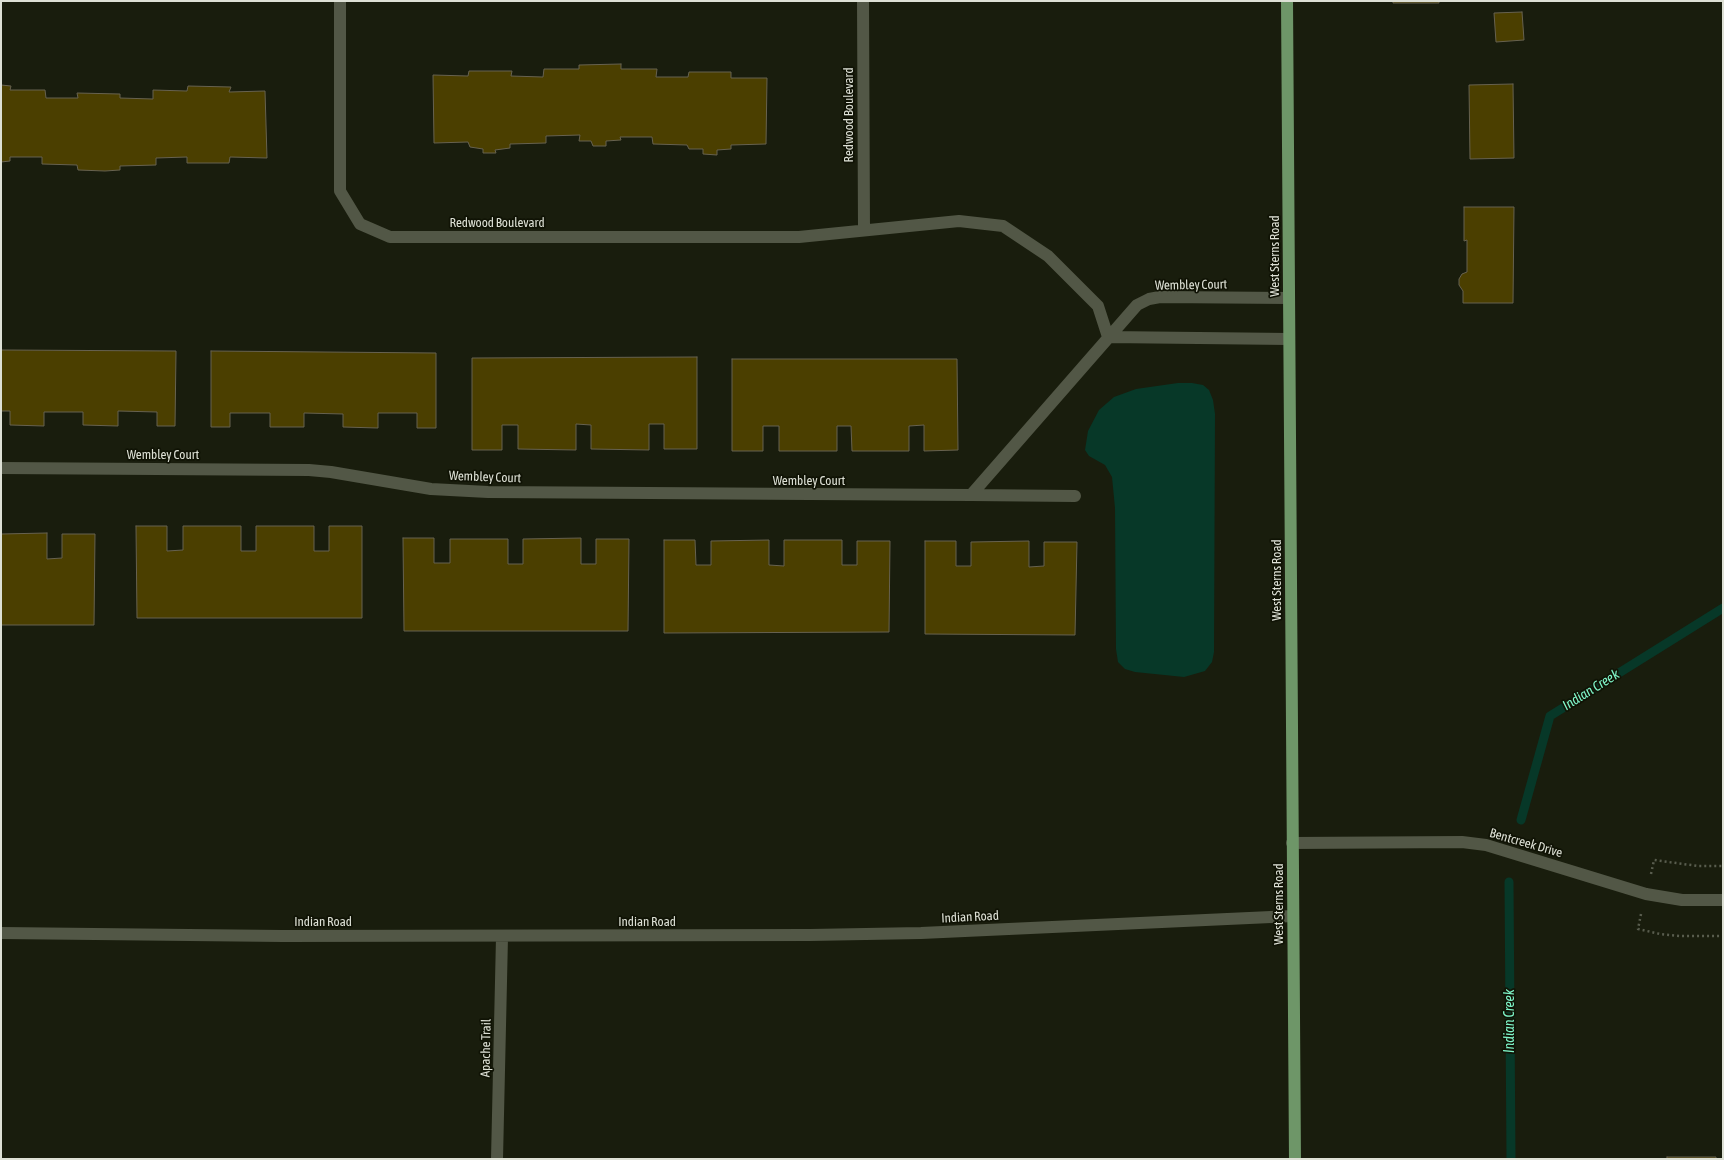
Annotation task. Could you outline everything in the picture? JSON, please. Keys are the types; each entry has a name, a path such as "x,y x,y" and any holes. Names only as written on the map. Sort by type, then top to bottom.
{"main road":[{"name":"West Sterns Road","path":"1287,1 1295,1159"}],"street":[{"name":"Redwood Boulevard","path":"340,1 340,191 360,224 390,237 799,237 959,221 1003,226 1048,256 1098,306 1108,337"},
{"name":"Redwood Boulevard","path":"863,1 864,230"},
{"name":"Wembley Court","path":"971,495 1137,305 1149,299 1160,297 1289,298"},
{"path":"1108,337 1290,339"},
{"name":"Wembley Court","path":"1,468 324,471 430,489 488,492 1075,496"},
{"name":"Bentcreek Drive","path":"1292,843 1462,842 1486,845 1646,894 1682,900 1723,900"},
{"name":"Indian Road","path":"1,933 502,937 810,935 922,933 1293,916"},
{"name":"Apache Trail","path":"497,1159 502,937"}],"path":[{"path":"1654,860 1698,866 1723,866"}],"shaded area":[{"path":"1178,383 1203,385 1209,390 1213,400 1215,414 1214,652 1212,662 1205,671 1184,677 1135,672 1125,669 1118,662 1116,649 1115,508 1112,477 1105,465 1089,456 1085,450 1088,431 1099,410 1114,397 1136,389"}],"building":[{"path":"1393,1 1439,1 1439,3 1393,3"},
{"path":"1522,12 1524,40 1496,42 1494,13"},
{"path":"621,64 621,69 657,69 656,77 688,77 689,72 731,72 731,78 767,78 766,144 731,145 731,149 717,150 717,155 703,154 703,149 689,149 687,145 653,144 652,137 620,137 621,140 606,141 606,146 593,146 591,141 579,141 580,135 546,136 546,143 510,144 510,148 495,150 496,153 483,153 483,149 470,147 468,142 434,143 433,75 468,76 469,71 512,71 511,76 543,77 544,69 579,69 579,65"},
{"path":"1513,84 1514,158 1470,159 1469,85"},
{"path":"1,85 11,86 10,90 45,90 46,98 78,98 77,93 120,94 120,98 153,99 153,90 187,91 188,86 231,87 229,92 265,91 267,158 230,157 229,163 187,163 187,157 156,158 156,165 120,166 120,170 105,171 78,170 77,165 42,164 42,157 10,157 10,161 1,162"},
{"path":"1464,207 1514,207 1513,303 1463,303 1463,291 1459,285 1459,279 1462,274 1467,272 1467,240 1464,241"},
{"path":"1,350 176,351 175,426 157,426 157,412 118,411 118,426 83,425 83,412 44,412 44,426 10,425 10,411 1,411"},
{"path":"211,351 436,353 436,428 417,428 417,413 378,413 378,428 343,427 343,414 304,413 304,427 270,427 270,413 230,413 230,427 211,427"},
{"path":"697,357 697,449 664,449 664,424 649,424 649,450 591,449 591,425 576,424 576,450 518,449 518,425 502,425 502,450 472,450 472,358"},
{"path":"732,359 957,359 958,450 924,451 924,425 909,426 909,451 852,451 851,426 837,426 837,451 779,451 779,426 763,426 763,451 732,451"},
{"path":"136,526 167,526 167,551 183,550 183,526 241,526 241,551 256,551 256,526 314,526 314,551 329,551 329,526 362,526 362,618 137,618"},
{"path":"47,533 47,559 62,558 62,534 95,534 94,625 1,625 1,534"},
{"path":"403,538 434,538 434,563 450,563 450,539 508,539 508,564 523,564 523,539 581,538 581,564 596,564 596,539 629,539 628,631 404,631"},
{"path":"664,540 695,540 696,565 711,565 711,541 769,540 769,565 784,566 784,540 842,540 842,565 857,565 857,541 890,541 889,632 664,633"},
{"path":"925,541 956,541 956,566 971,566 971,542 1029,541 1029,567 1044,566 1044,542 1077,542 1075,635 925,634"},
{"path":"1667,1157 1716,1157 1716,1159 1667,1159"}],"waterway":[{"name":"Indian Creek","path":"1521,820 1550,716 1723,608"},
{"name":"Indian Creek","path":"1509,882 1511,1159"}]}
